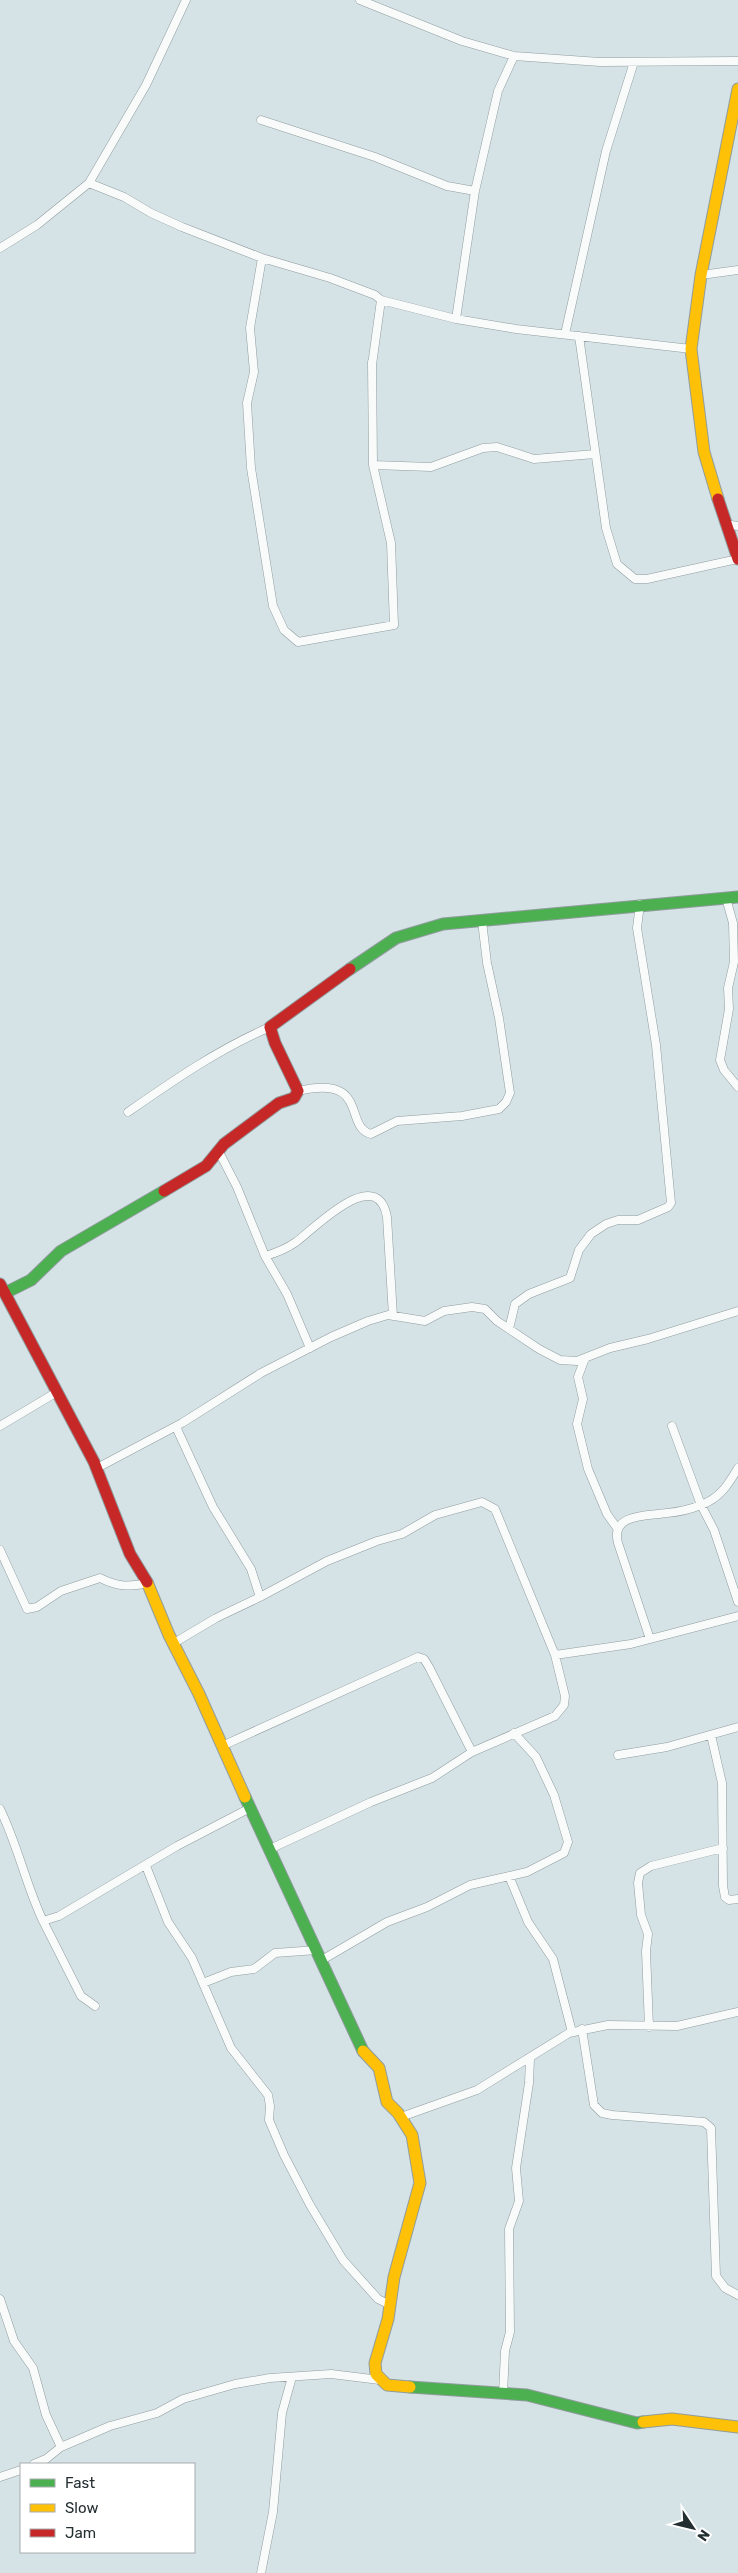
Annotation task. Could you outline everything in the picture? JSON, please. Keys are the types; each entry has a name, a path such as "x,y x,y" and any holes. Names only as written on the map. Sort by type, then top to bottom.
{"street":[{"path":"0,248 37,225 89,183 146,85 186,0"},
{"path":"360,0 462,42 514,56 600,62 738,61"},
{"path":"456,319 475,191 498,91 514,56"},
{"path":"565,334 606,151 634,62"},
{"path":"579,336 606,528 617,564 629,576 635,579 647,579 738,559 725,524 704,452 691,349 701,275 732,138 738,89"},
{"path":"261,120 374,157 447,186 475,191"},
{"path":"89,183 124,197 151,214 262,258 330,278 375,295 381,300 456,319 691,349"},
{"path":"262,258 250,328 254,372 247,404 251,468 273,606 284,630 298,642 394,625 391,544 373,465 375,426 372,362 381,300"},
{"path":"701,275 738,270"},
{"path":"373,465 431,467 468,452 490,447 497,447 534,459 595,454"},
{"path":"725,524 738,526"},
{"path":"128,1112 188,1071 246,1038 270,1027 316,992 396,938 443,924 640,904 732,897 734,962 728,988 729,1009 720,1060 724,1070 738,1087"},
{"path":"509,1329 515,1304 528,1294 570,1278 579,1250 591,1234 606,1224 618,1220 638,1220 668,1207 672,1203 656,1045 637,928 640,904"},
{"path":"482,921 487,963 499,1018 510,1093 506,1102 499,1109 462,1116 397,1121 371,1134 362,1128 348,1097 339,1091 318,1086 298,1091 294,1098 279,1103 224,1144 206,1166 61,1251 31,1280 2,1288 97,1468 130,1554 148,1583 362,2050 382,2074 387,2102 401,2117 412,2135 420,2183 394,2278 390,2305 374,2363 376,2374 387,2385 527,2395 637,2423 672,2419 738,2427"},
{"path":"270,1027 275,1044 298,1091"},
{"path":"218,1150 238,1188 265,1256 287,1294 310,1348"},
{"path":"265,1256 280,1252 297,1241 317,1222 341,1206 359,1198 380,1199 385,1204 387,1217 393,1316"},
{"path":"97,1468 176,1427 261,1373 368,1321 393,1316 425,1321 444,1310 472,1307 485,1310 509,1329 560,1360 577,1361 738,1311"},
{"path":"585,1358 578,1377 583,1399 577,1424 588,1470 607,1514 617,1528"},
{"path":"0,1426 57,1392"},
{"path":"672,1426 701,1505 714,1530 738,1602"},
{"path":"176,1427 213,1507 251,1568 260,1597"},
{"path":"650,1639 618,1543 617,1528 638,1515 668,1513 701,1505 722,1494 738,1468"},
{"path":"174,1643 216,1618 327,1561 377,1540 402,1534 435,1515 482,1502 495,1509 555,1655 565,1696 564,1706 555,1716 472,1752 432,1778 371,1802 270,1848"},
{"path":"0,1550 27,1610 37,1607 61,1592 100,1578 114,1585 123,1586 148,1583"},
{"path":"555,1655 632,1644 738,1616"},
{"path":"222,1746 418,1657 424,1659 429,1667 472,1752"},
{"path":"618,1755 667,1747 738,1727"},
{"path":"203,1983 231,1972 254,1969 275,1953 319,1955 470,1885 527,1872 564,1854 568,1842 554,1795 536,1757 514,1733"},
{"path":"711,1734 722,1783 723,1886 725,1897 729,1900 738,1899"},
{"path":"43,1921 59,1916 78,1902 146,1866 177,1846 250,1808"},
{"path":"0,1809 20,1854 29,1892 81,1996 95,2006"},
{"path":"649,2027 646,1951 648,1934 641,1915 638,1884 640,1873 652,1866 723,1848"},
{"path":"146,1866 168,1922 185,1946 232,2048 268,2095 270,2106 269,2120 284,2155 310,2206 343,2260 378,2299 390,2305"},
{"path":"509,1876 528,1922 552,1959 572,2032"},
{"path":"401,2117 477,2090 572,2032 608,2025 676,2026 738,2012"},
{"path":"582,2029 594,2105 597,2110 612,2115 704,2122 711,2128 716,2276 725,2288 738,2295"},
{"path":"503,2394 505,2351 510,2332 509,2229 519,2201 516,2168 529,2084 530,2059"},
{"path":"0,2299 14,2341 33,2368 46,2416 61,2447"},
{"path":"36,2463 46,2459 61,2447 110,2426 157,2413 183,2399 235,2384 331,2374 380,2380"},
{"path":"261,2573 273,2512 282,2414 292,2377"},
{"path":"0,2477 20,2470"}],"traffic: fast":[{"path":"350,969 396,938 443,924 738,897"},
{"path":"5,1293 31,1280 61,1251 164,1191"},
{"path":"245,1797 363,2051"},
{"path":"410,2387 527,2395 637,2423 643,2422"}],"traffic: slow":[{"path":"718,499 704,452 691,349 701,275 738,89"},
{"path":"147,1582 169,1635 199,1694 245,1797"},
{"path":"363,2051 379,2068 387,2102 398,2113 412,2135 420,2183 394,2277 388,2319 375,2363 376,2374 387,2385 410,2387"},
{"path":"643,2422 672,2419 738,2427"}],"traffic: jam":[{"path":"718,499 738,559"},
{"path":"164,1191 206,1166 224,1144 279,1103 294,1098 298,1091 275,1043 270,1027 350,969"},
{"path":"0,1284 94,1462 130,1554 147,1582"}]}
